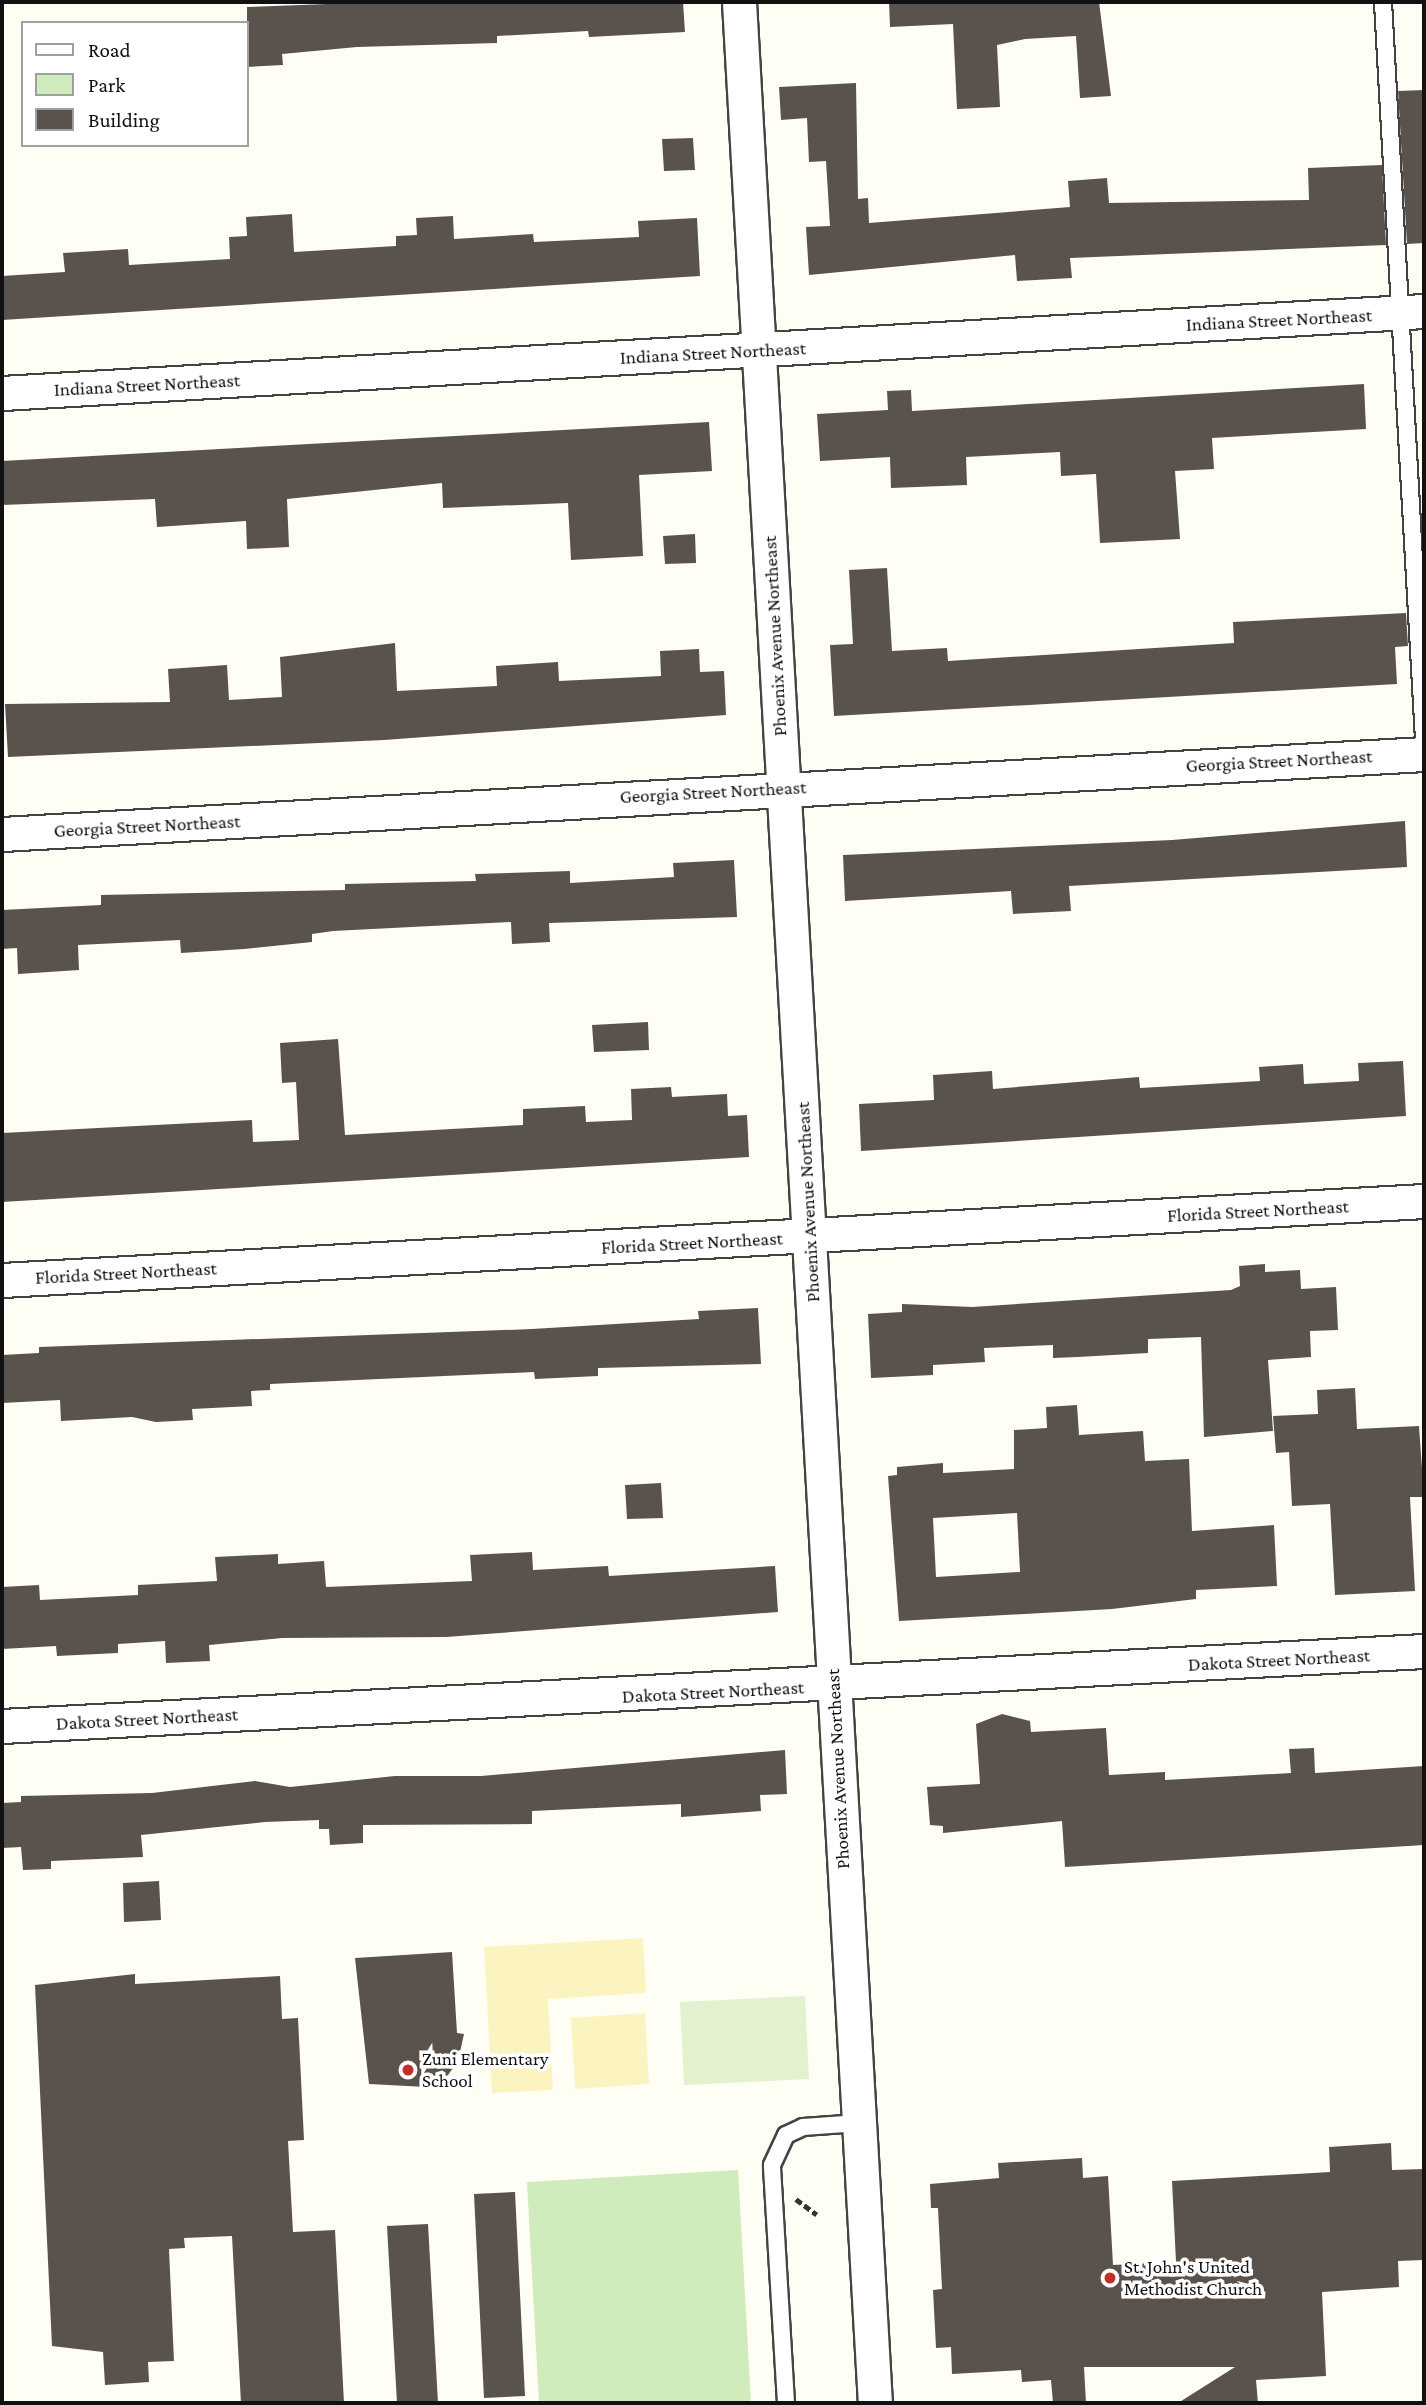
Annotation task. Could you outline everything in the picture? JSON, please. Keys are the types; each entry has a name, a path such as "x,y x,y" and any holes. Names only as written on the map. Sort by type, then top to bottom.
{"street":[{"name":"Phoenix Avenue Northeast","path":"740,2 875,2403"},
{"name":"Indiana Street Northeast","path":"2,393 1412,312"},
{"name":"Georgia Street Northeast","path":"2,834 1424,754"},
{"name":"Florida Street Northeast","path":"2,1280 1424,1201"},
{"name":"Dakota Street Northeast","path":"2,1726 833,1686 1424,1651"}],"lane":[{"path":"1383,2 1412,312 1424,739"},
{"path":"786,2403 772,2165 786,2135 803,2127 859,2123"}],"path":[{"path":"795,2198 817,2215"}],"green space":[{"path":"805,1996 809,2079 684,2085 680,2002"},
{"path":"738,2170 751,2403 539,2403 527,2182"}],"sand":[{"path":"643,1938 646,1993 548,1999 553,2090 492,2093 484,1947"},
{"path":"645,2013 649,2084 575,2089 571,2018"}],"building":[{"path":"380,2 683,2 685,32 589,37 588,31 497,36 497,43 357,47 282,54 283,65 248,67 247,7"},
{"path":"889,2 1099,2 1111,96 1080,98 1076,36 1025,39 997,45 1000,107 957,109 953,24 890,27"},
{"path":"856,83 858,199 868,198 869,223 1070,207 1068,181 1107,178 1109,203 1309,200 1308,168 1382,165 1386,245 1070,258 1072,278 1017,281 1015,255 809,275 806,227 830,226 826,161 809,162 807,118 781,120 779,87"},
{"path":"1424,90 1424,243 1407,244 1398,91"},
{"path":"693,138 695,170 664,171 662,139"},
{"path":"292,214 294,252 396,246 396,236 417,235 416,218 453,216 454,239 533,234 534,242 639,237 638,221 697,218 700,276 2,320 2,276 65,272 63,253 128,249 129,265 230,259 229,237 247,236 246,217"},
{"path":"1364,384 1366,429 1212,438 1214,469 1175,471 1180,539 1100,543 1096,474 1061,476 1060,452 966,457 967,485 891,488 890,457 820,461 817,414 888,410 887,391 911,390 912,411"},
{"path":"709,422 712,471 639,475 643,556 571,560 568,503 443,508 442,483 287,499 289,547 247,549 246,521 157,527 155,499 2,505 2,461"},
{"path":"695,534 696,563 665,564 663,536"},
{"path":"887,568 892,651 947,648 948,661 1234,643 1233,622 1406,613 1408,646 1395,647 1397,684 834,716 830,645 853,644 849,570"},
{"path":"395,643 397,691 497,686 496,666 558,662 559,681 661,676 660,651 699,649 700,672 724,671 726,715 384,740 8,757 5,704 170,702 168,669 227,665 229,700 282,697 280,657"},
{"path":"1405,821 1407,867 1069,886 1071,911 1013,914 1011,891 845,901 843,855 1172,840"},
{"path":"734,860 737,917 549,923 550,942 512,944 511,922 333,931 312,934 312,942 181,953 180,940 78,945 79,970 18,974 17,948 2,949 2,910 101,905 101,895 345,890 345,884 476,881 475,874 570,871 570,883 674,877 673,863"},
{"path":"648,1022 649,1050 594,1052 592,1025"},
{"path":"338,1039 345,1135 523,1125 523,1109 585,1106 586,1122 632,1120 631,1089 671,1087 672,1097 727,1094 728,1116 747,1115 749,1157 2,1202 2,1133 252,1120 253,1142 299,1140 296,1082 282,1083 280,1043"},
{"path":"1403,1061 1406,1116 861,1151 859,1104 934,1100 933,1075 992,1071 993,1089 1139,1077 1140,1088 1260,1081 1259,1067 1303,1064 1304,1084 1359,1081 1358,1063"},
{"path":"1265,1264 1265,1272 1300,1270 1301,1289 1336,1287 1338,1330 1310,1331 1311,1357 1268,1360 1273,1431 1204,1437 1201,1337 1148,1339 1148,1353 1078,1357 1053,1358 1053,1345 984,1348 985,1362 933,1365 933,1375 871,1378 868,1314 902,1312 902,1304 972,1307 1231,1290 1240,1286 1239,1266"},
{"path":"758,1308 761,1364 598,1368 598,1376 535,1379 534,1372 270,1384 270,1390 251,1391 252,1406 192,1409 193,1420 156,1422 132,1417 61,1421 60,1400 2,1403 2,1355 39,1353 39,1347 532,1329 699,1319 698,1311"},
{"path":"1355,1388 1357,1429 1419,1426 1424,1497 1410,1497 1415,1591 1335,1595 1330,1504 1292,1506 1289,1452 1276,1453 1273,1416 1318,1414 1317,1390"},
{"path":"1077,1405 1079,1435 1143,1431 1145,1461 1189,1459 1192,1531 1274,1525 1277,1586 1196,1590 1196,1599 1112,1609 899,1621 888,1476 897,1475 897,1467 943,1463 943,1473 1014,1469 1014,1430 1047,1428 1046,1407","holes":["1017,1513 1020,1572 936,1577 933,1518"]},
{"path":"661,1483 663,1518 627,1519 625,1485"},
{"path":"532,1552 533,1570 608,1566 609,1576 775,1566 778,1612 446,1637 282,1638 209,1645 210,1661 166,1663 165,1641 118,1644 118,1653 57,1656 56,1646 2,1649 2,1587 39,1585 40,1600 138,1595 138,1585 217,1581 215,1557 278,1554 278,1564 324,1561 326,1587 472,1581 470,1555"},
{"path":"1002,1714 1030,1721 1031,1732 1106,1728 1109,1775 1165,1772 1165,1780 1291,1773 1289,1749 1314,1748 1315,1773 1424,1766 1424,1845 1065,1867 1062,1821 943,1833 943,1826 930,1825 927,1787 980,1784 976,1724"},
{"path":"785,1750 787,1794 760,1795 761,1811 681,1817 681,1804 532,1811 532,1824 363,1825 363,1843 330,1845 329,1829 319,1829 319,1820 265,1822 141,1835 143,1857 51,1861 51,1869 23,1870 21,1847 2,1848 2,1803 21,1802 21,1796 152,1793 255,1781 290,1787 395,1776 481,1776"},
{"path":"159,1881 161,1920 124,1922 123,1883"},
{"path":"452,1952 457,2033 464,2034 458,2061 448,2075 426,2087 369,2084 355,1958"},
{"path":"135,1974 135,1984 280,1976 282,2019 298,2018 304,2140 288,2141 293,2232 335,2230 344,2403 241,2403 232,2236 184,2238 185,2248 169,2249 174,2361 148,2362 149,2382 105,2385 103,2352 52,2346 35,1985"},
{"name":"St. John's United Methodist Church","path":"1391,2143 1392,2170 1424,2169 1424,2260 1398,2261 1399,2287 1322,2292 1326,2376 1256,2380 1258,2403 1178,2403 1235,2367 1084,2367 1086,2403 1053,2403 1051,2380 1022,2382 1021,2370 952,2374 951,2347 936,2348 933,2290 942,2289 938,2208 931,2208 930,2184 999,2178 998,2163 1082,2158 1083,2178 1108,2176 1113,2265 1176,2262 1172,2181 1330,2172 1329,2147"},
{"path":"515,2192 525,2396 484,2398 474,2194"},
{"path":"428,2224 438,2403 397,2403 387,2226"}],"place":[{"name":"Zuni Elementary School","path":"408,2070"},
{"name":"St. John's United Methodist Church","path":"1110,2278"}]}
